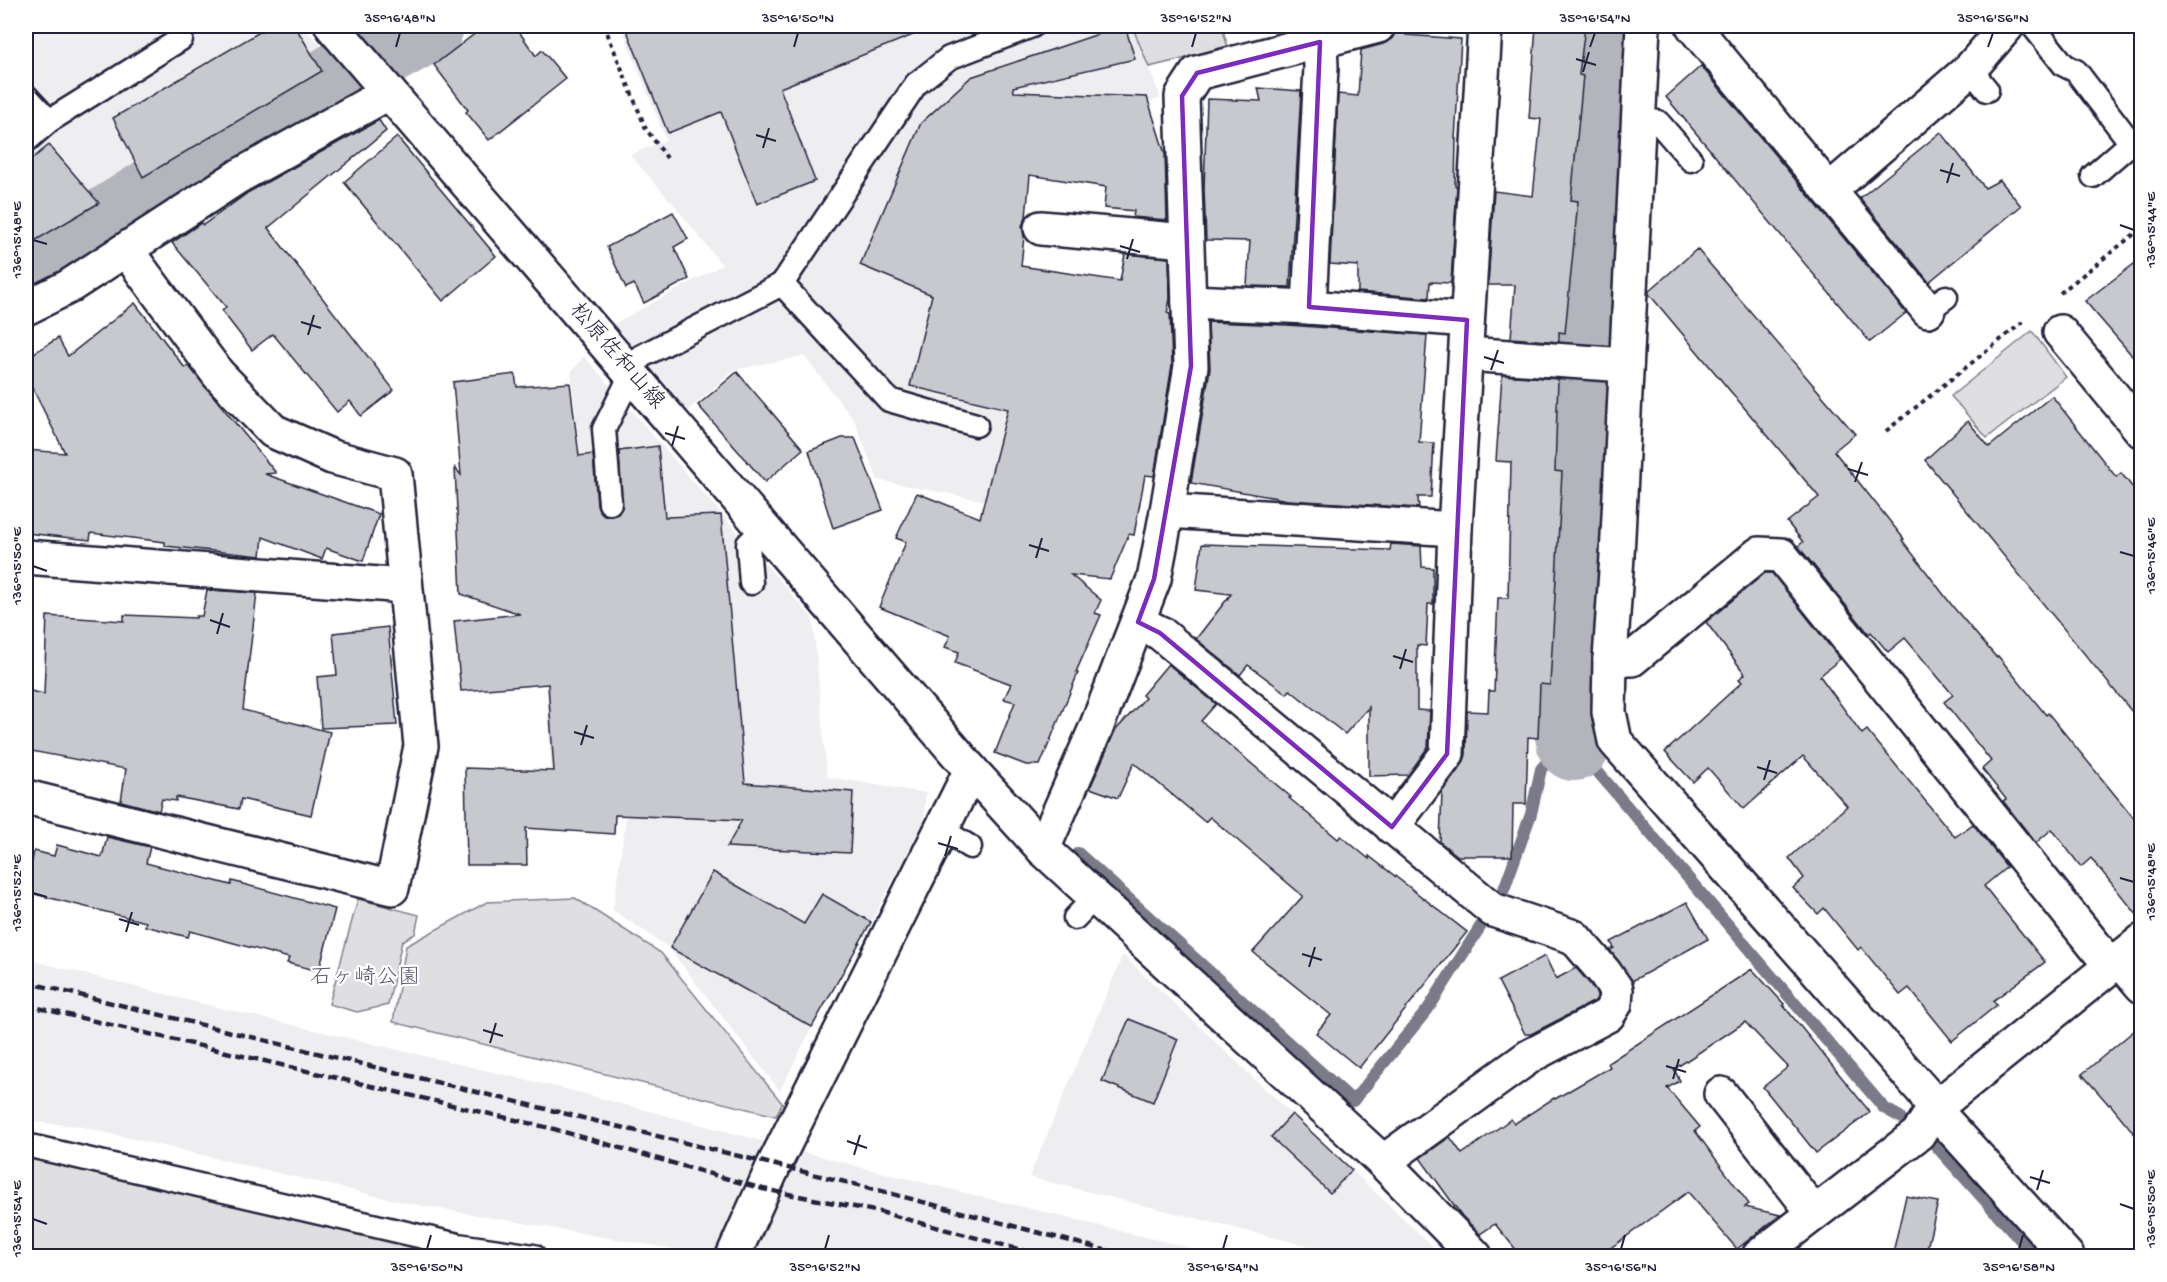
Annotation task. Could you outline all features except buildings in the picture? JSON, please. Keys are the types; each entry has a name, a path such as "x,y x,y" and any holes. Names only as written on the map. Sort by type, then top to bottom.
{"street":[{"name":"松原佐和山線","path":"332,26 971,770 1043,849 1085,908 1383,1162 1474,1257"},
{"path":"1043,849 1096,728 1154,579 1167,511 1191,366 1182,96 1197,73 1378,26"},
{"path":"1392,827 1447,754 1455,530 1485,26"},
{"path":"1643,26 1637,119 1602,364 1632,427 1627,556 1610,659 1609,711 1615,741 1924,1092 1934,1109 2067,1257"},
{"path":"1693,26 1830,190 1937,304"},
{"path":"1830,190 1978,80 2007,26"},
{"path":"1309,307 1322,67 1320,42"},
{"path":"26,308 68,287 238,176 388,93"},
{"path":"1041,228 1186,242"},
{"path":"26,797 392,888 421,746 395,474 332,457 273,431 218,374 126,250"},
{"path":"1189,302 1309,307 1467,320"},
{"path":"2060,332 2142,431"},
{"path":"1466,354 1602,364"},
{"path":"1167,511 1455,530"},
{"path":"1610,659 1632,659 1759,554 1781,555 2124,955 2142,986"},
{"path":"26,557 405,586"},
{"path":"1138,622 1161,633 1493,910 1521,914 1574,937 1616,989 1615,1004 1608,1015 1530,1056 1383,1162"},
{"path":"733,1257 774,1165 971,770"},
{"path":"1759,1257 1814,1212 1918,1134 1934,1109 2124,955"},
{"path":"1721,1094 1814,1212"}],"lane":[{"path":"26,141 49,121 181,39 182,26"},
{"path":"610,503 604,429 640,357 782,284 916,84 949,58 1032,26"},
{"path":"2033,26 2064,65 2076,71 2131,143 2093,176"},
{"path":"26,96 49,121"},
{"path":"1637,119 1659,122 1690,160"},
{"path":"782,284 889,400 975,425"},
{"path":"751,583 748,544 763,529"},
{"path":"941,830 970,847"},
{"path":"26,1145 458,1245 534,1257"}],"path":[{"path":"602,26 606,30 646,129 667,158"},
{"path":"2059,294 2142,228"},
{"path":"1886,431 2032,315"}],"highlighted area":[{"path":"1320,42 1309,307 1467,320 1447,754 1392,827 1160,633 1138,622 1154,579 1191,366 1182,96 1197,73"}],"shaded area":[{"path":"26,26 303,26 339,66 140,186 26,260"},
{"path":"621,26 1132,26 1161,98 995,154 931,305 1092,339 1052,514 878,480 854,420 804,356 734,370 686,412 614,324 722,265 630,155 666,140"},
{"path":"584,356 813,619 827,777 926,793 923,823 812,1027 780,1091 668,947 613,910 632,774 551,769 536,513 586,511 571,372"},
{"path":"1123,955 1443,1256 1349,1256 1029,1177"},
{"path":"26,959 195,1002 573,1091 868,1169 1223,1256 714,1256 407,1203 78,1126 26,1121"}],"green space":[{"path":"1132,26 1222,26 1228,48 1149,67"},
{"path":"2032,331 2066,377 1987,438 1951,396"},
{"path":"575,898 661,953 782,1103 776,1116 393,1022 406,946 487,902"},
{"name":"石ヶ崎公園","path":"358,899 419,915 415,934 402,941 388,1005 357,1012 329,1004"},
{"path":"26,1154 326,1226 458,1253 458,1256 26,1256"}],"waterway":[{"path":"382,51 427,26"},
{"path":"1574,744 1568,702 1606,26"},
{"path":"26,272 349,72"},
{"path":"1503,892 1531,814 1541,769 1555,753 1574,744 1884,1108 1900,1117"},
{"path":"1078,853 1353,1101 1428,1009 1482,924"},
{"path":"1936,1146 2035,1256"}],"railway":[{"path":"26,982 870,1188 1127,1256"},
{"path":"26,1005 554,1129 763,1189 880,1212 1044,1256"}]}
